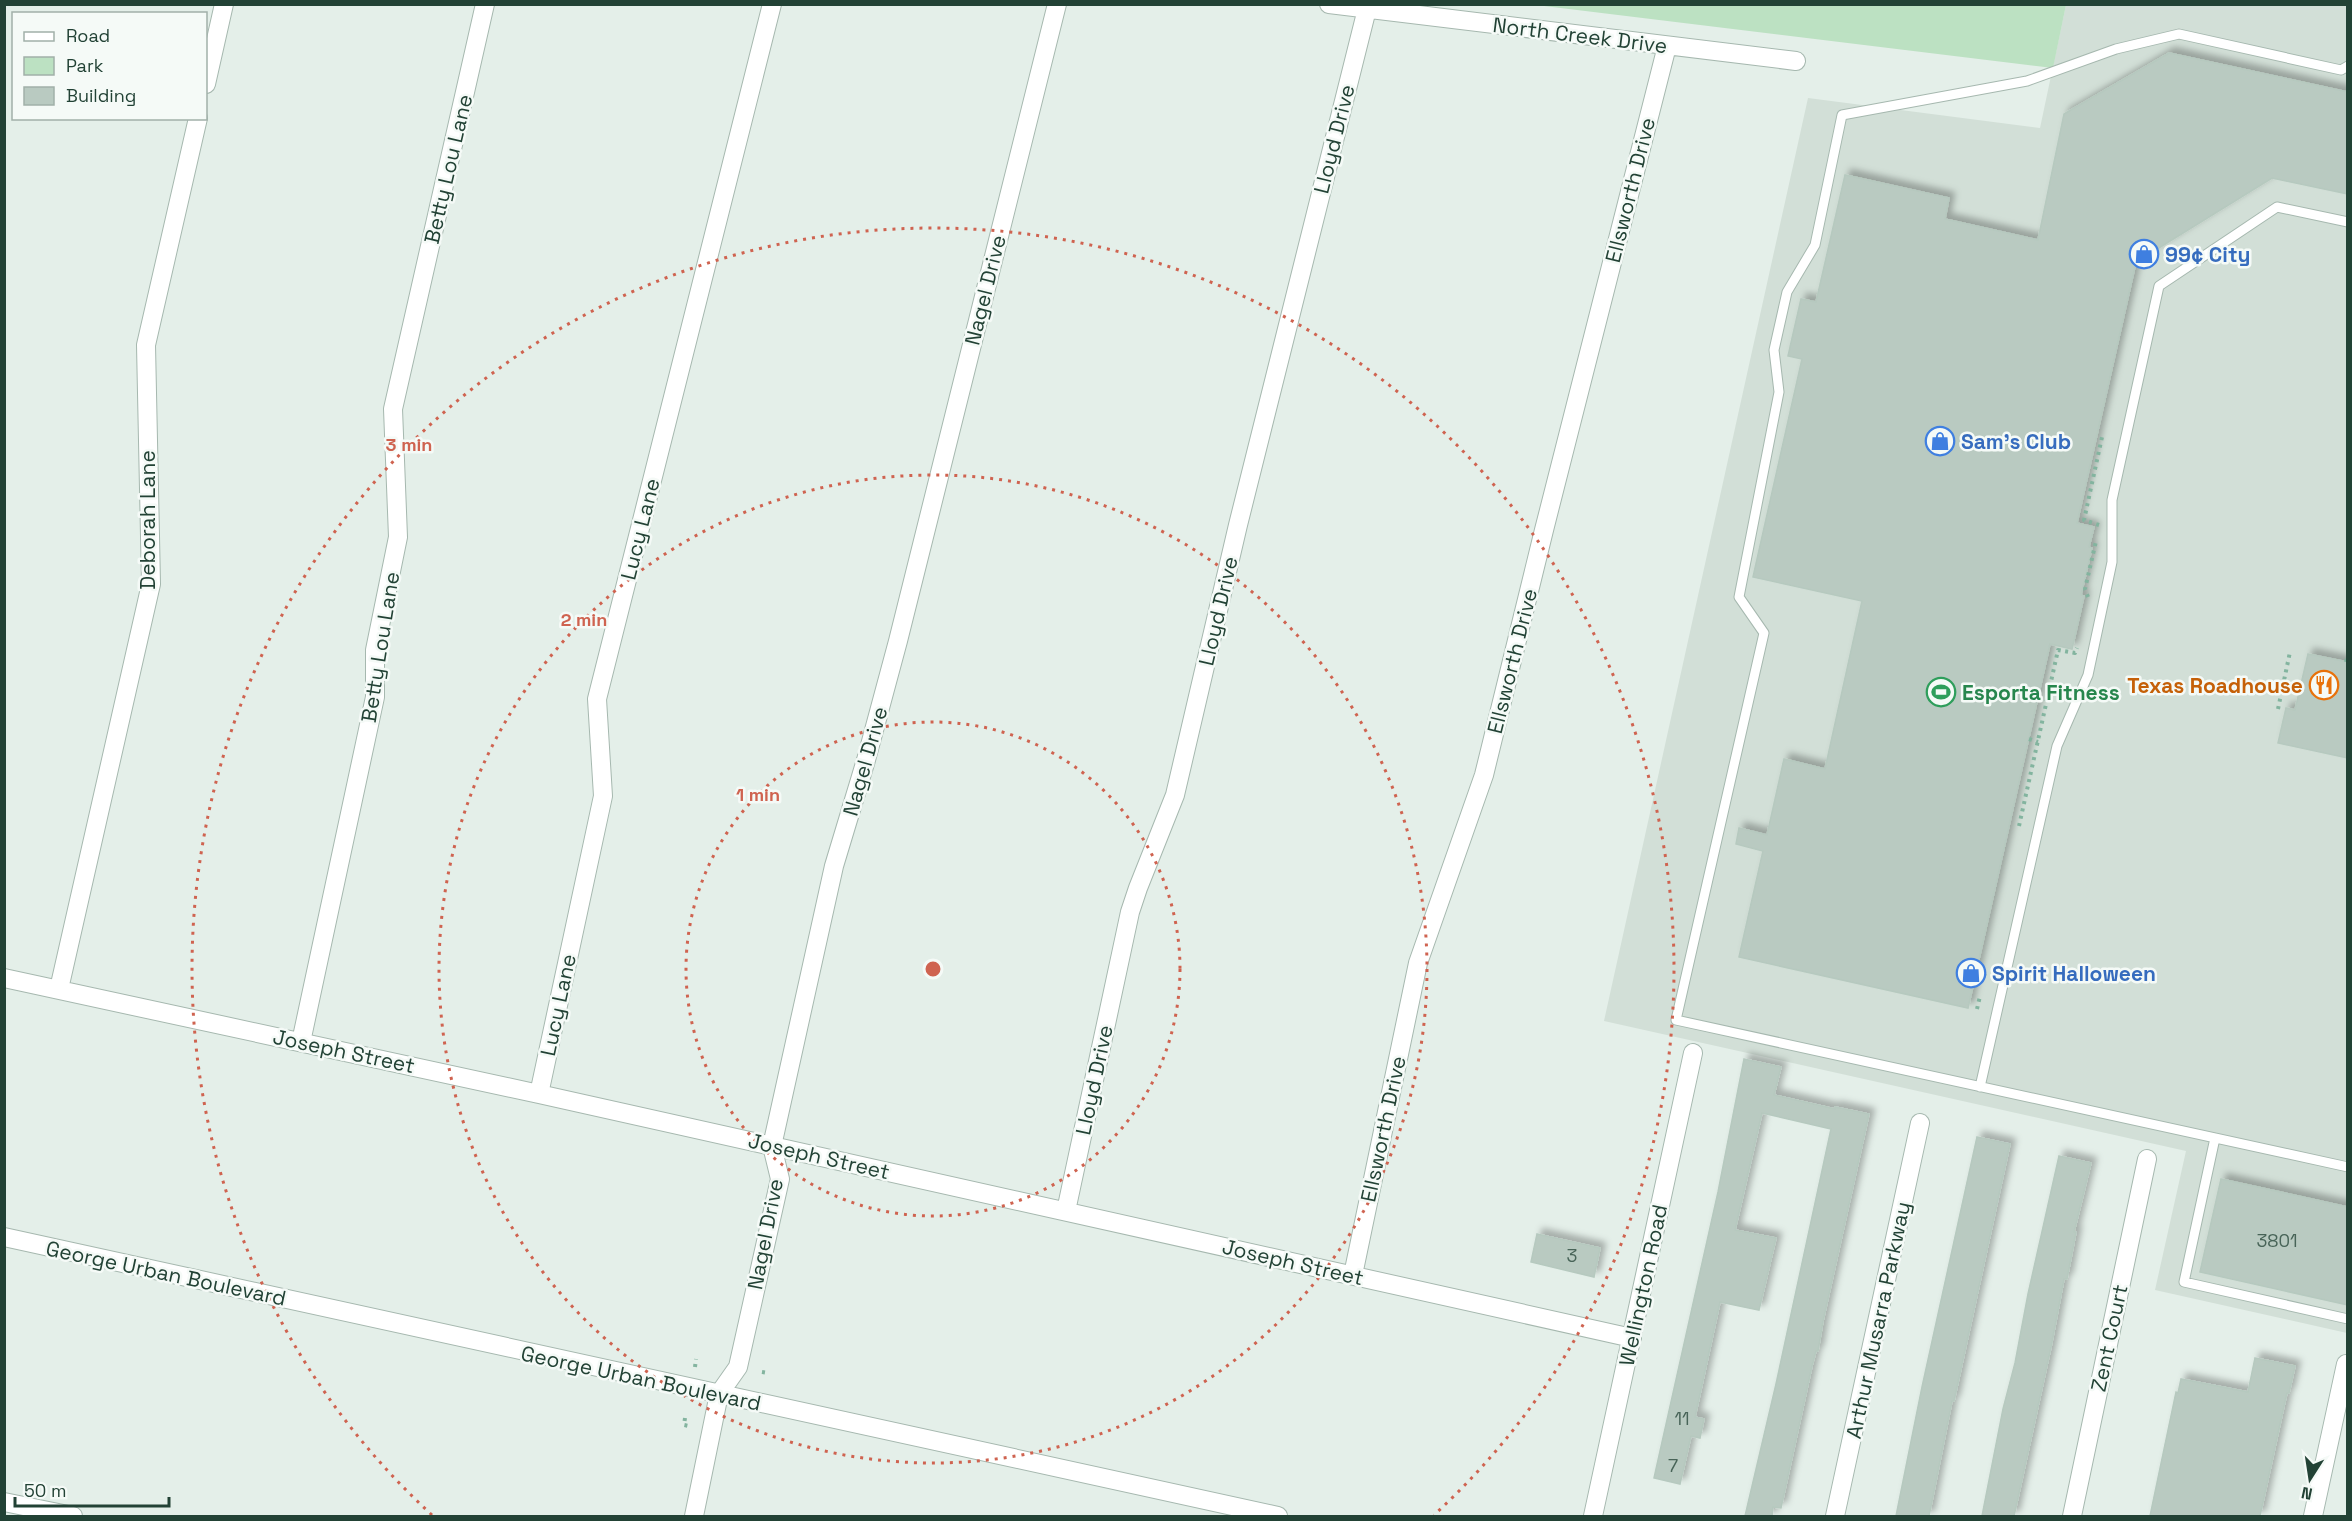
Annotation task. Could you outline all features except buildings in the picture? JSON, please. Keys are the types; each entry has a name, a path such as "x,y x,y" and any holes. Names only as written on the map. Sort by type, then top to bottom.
{"street":[{"path":"207,80 224,4"},
{"name":"Betty Lou Lane","path":"301,1042 375,697 375,650 398,537 393,409 486,4"},
{"name":"Lucy Lane","path":"540,1094 603,796 597,699 772,4"},
{"name":"Nagel Drive","path":"694,1516 719,1394 738,1367 780,1179 772,1146 834,866 866,760 901,629 1056,4"},
{"name":"North Creek Drive","path":"1329,4 1796,61"},
{"name":"Lloyd Drive","path":"1065,1211 1130,912 1175,795 1238,525 1367,9"},
{"name":"Ellsworth Drive","path":"1353,1275 1418,963 1484,775 1667,46"},
{"name":"Deborah Lane","path":"59,989 151,584 146,345 198,120"},
{"name":"Joseph Street","path":"4,978 540,1094 1632,1338"},
{"name":"Wellington Road","path":"1593,1516 1693,1053"},
{"name":"Arthur Musarra Parkway","path":"1835,1516 1920,1123"},
{"name":"Zent Court","path":"2072,1516 2147,1159"},
{"name":"George Urban Boulevard","path":"4,1237 1278,1516"},
{"path":"2313,1516 2346,1364"},
{"path":"4,1502 73,1516"}],"lane":[{"path":"2348,66 2341,70 2179,34 2116,49 2028,81 1842,115 1815,245 1787,292 1774,350 1779,392 1738,597 1764,633 1676,1020 2348,1167"},
{"path":"1980,1087 2057,746 2088,675 2112,562 2112,500 2158,286 2277,207 2348,222"},
{"path":"2216,1138 2184,1282 2348,1319"}],"path":[{"path":"2086,604 2088,596 2085,590 2099,524 2084,520 2102,437"},
{"path":"2019,826 2040,742 2058,650 2076,653 2078,643"},
{"path":"2278,709 2290,652"},
{"path":"2029,740 2040,742"},
{"path":"1976,973 1989,977"},
{"path":"1977,1009 1980,996"},
{"path":"695,1367 696,1359"},
{"path":"686,1418 684,1425 689,1426"}],"shaded area":[{"path":"2066,5 2347,5 2347,1333 2155,1290 2186,1151 1604,1021 1808,98 2040,128"}],"green space":[{"path":"1536,5 2066,5 2053,68"}],"place":[{"name":"99¢ City","path":"2144,254"},
{"name":"Sam's Club","path":"1940,441"},
{"name":"Texas Roadhouse","path":"2324,685"},
{"name":"Esporta Fitness","path":"1941,692"},
{"name":"Spirit Halloween","path":"1971,973"}]}
